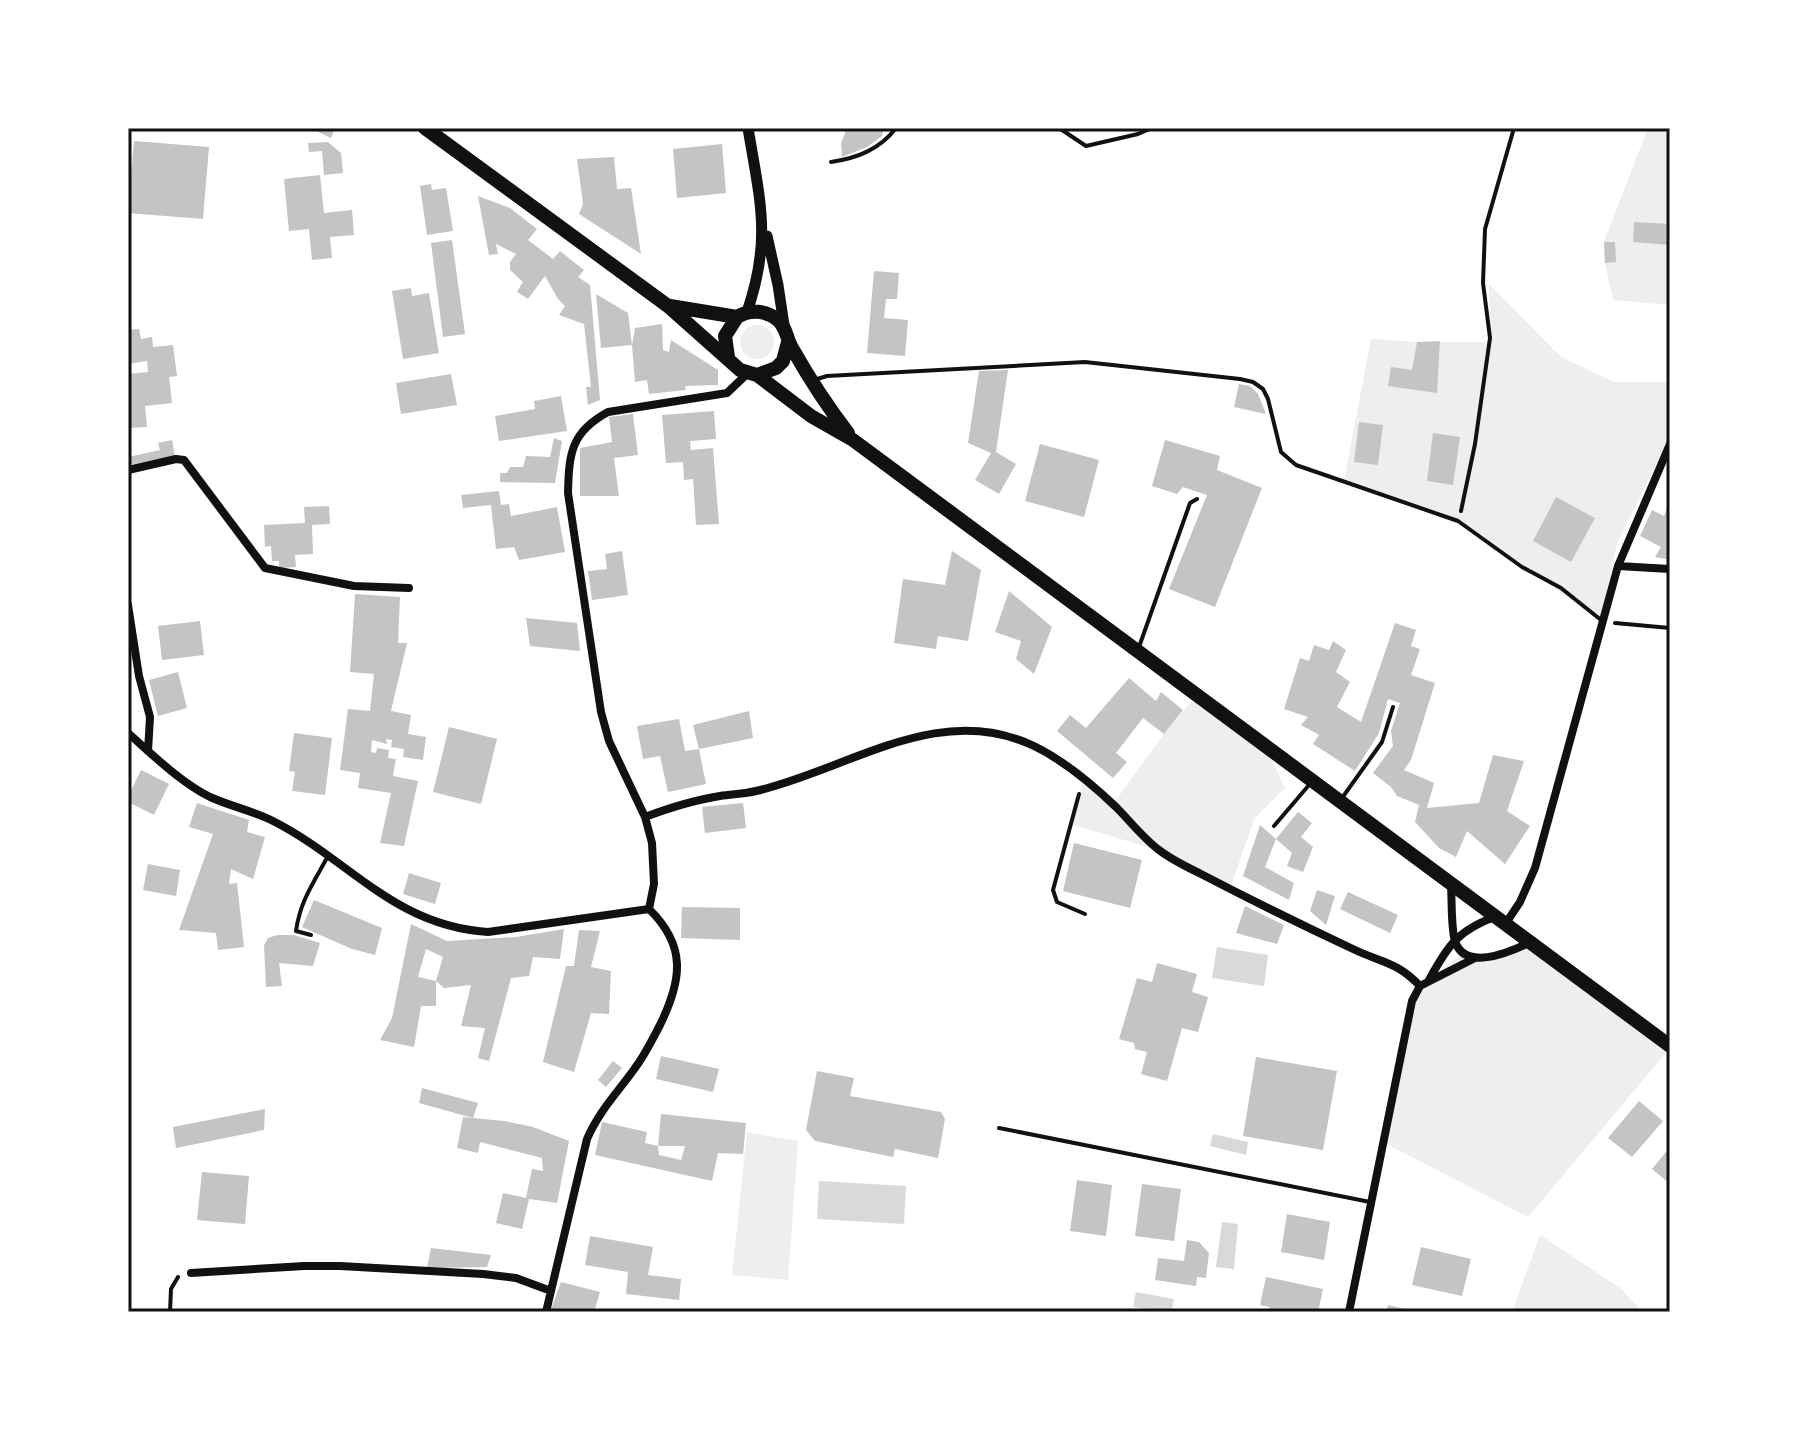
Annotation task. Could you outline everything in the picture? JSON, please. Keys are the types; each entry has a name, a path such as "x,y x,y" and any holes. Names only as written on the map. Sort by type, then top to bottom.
{"main road":[{"path":"425,128 668,306 733,364 853,440 1670,1046"},
{"path":"668,306 742,315 766,313 784,325 788,342 811,381 853,440"},
{"path":"728,357 725,336 742,315"},
{"path":"752,374 767,373 783,361 788,342"}],"street":[{"path":"748,128 784,325"},
{"path":"742,315 759,269 764,224"},
{"path":"649,909 655,864 645,817 609,741 601,712 568,493 569,463 578,435 591,421 608,412 727,393 752,374"},
{"path":"1349,1312 1412,1001 1454,939 1467,929 1501,920 1520,902 1535,868 1618,566 1670,444"},
{"path":"128,470 184,460 265,568 354,586 409,588"},
{"path":"1618,566 1670,569"},
{"path":"128,605 139,676 150,717 148,751"},
{"path":"645,817 670,807 755,792 898,742 943,730 975,729 1005,735 1035,746 1083,780 1113,804 1158,850 1358,951 1395,965 1424,984"},
{"path":"130,739 193,787 272,820 394,904 427,919 463,930 488,932 649,909"},
{"path":"1451,885 1454,939 1463,953 1475,958"},
{"path":"546,1312 587,1139 595,1119 638,1065 673,1000 677,960 673,941 663,923 649,909"},
{"path":"1424,984 1475,958 1511,952 1531,942"},
{"path":"191,1273 340,1266 483,1274 516,1278 551,1291"}],"lane":[{"path":"811,381 827,376 1085,362 1253,382 1263,389 1268,399 1281,452 1296,465 1458,521 1522,567 1561,588 1601,620"},
{"path":"1137,651 1190,503 1197,499"},
{"path":"1340,800 1382,742 1393,707"},
{"path":"1274,826 1313,780"},
{"path":"311,935 296,931 297,921 305,894 328,856"},
{"path":"999,1128 1370,1202"}],"path":[{"path":"831,162 871,151 886,142 896,128"},
{"path":"1059,128 1086,146 1152,128"},
{"path":"1458,521 1475,444 1490,338 1483,283 1485,229 1514,128"},
{"path":"1601,620 1670,628"},
{"path":"1083,780 1053,890 1057,902 1085,914"},
{"path":"170,1312 171,1289 178,1276 191,1273"}],"shaded area":[{"path":"1648,128 1670,132 1670,305 1613,300 1605,263 1604,242"},
{"path":"1489,284 1561,357 1614,382 1670,382 1670,437 1617,543 1601,620 1458,521 1344,481 1371,339 1487,342 1480,406 1490,338"},
{"path":"757,325 769,330 774,342 769,354 757,359 745,354 740,342 745,330"},
{"path":"1197,695 1265,745 1285,788 1254,819 1230,889 1158,850 1070,824 1083,780 1113,804"},
{"path":"1531,942 1670,1048 1528,1217 1383,1142 1412,1001 1420,986 1463,953 1475,958"},
{"path":"1217,947 1268,955 1264,986 1212,978"},
{"path":"747,1132 798,1141 788,1280 732,1275"},
{"path":"1213,1134 1248,1142 1246,1155 1210,1146"},
{"path":"819,1181 906,1186 904,1224 817,1219"},
{"path":"1222,1222 1238,1224 1234,1269 1216,1267"},
{"path":"1540,1235 1620,1288 1643,1312 1512,1312"},
{"path":"1136,1292 1174,1299 1171,1312 1133,1307"}],"building":[{"path":"310,128 335,128 331,138"},
{"path":"847,128 884,128 882,136 867,147 842,157 841,143"},
{"path":"134,141 209,147 203,219 128,213"},
{"path":"328,142 341,153 343,173 324,175 322,151 309,152 308,143"},
{"path":"722,144 726,193 677,198 673,149"},
{"path":"614,157 617,189 631,188 641,254 579,214 583,204 577,159"},
{"path":"320,175 324,213 352,210 354,235 330,237 332,258 312,260 309,229 289,231 284,179"},
{"path":"431,184 432,190 446,188 453,231 427,235 420,186"},
{"path":"478,196 510,208 537,229 528,240 553,259 560,251 584,270 578,277 590,285 600,400 588,405 586,387 591,387 584,324 559,315 565,306 545,276 528,299 517,292 523,282 510,270 510,262 516,254 496,244 498,254 489,255"},
{"path":"1634,222 1670,224 1670,245 1633,242"},
{"path":"452,240 465,334 443,337 431,243"},
{"path":"1604,242 1615,242 1616,262 1605,263"},
{"path":"874,271 899,273 897,299 886,299 884,318 908,320 905,356 867,353"},
{"path":"411,288 412,296 429,293 439,353 403,359 392,291"},
{"path":"596,294 628,313 632,345 601,348"},
{"path":"662,324 663,350 669,352 671,340 718,370 718,385 685,386 686,390 649,394 647,380 635,382 632,345 635,328"},
{"path":"139,329 141,339 152,337 153,347 173,345 177,376 169,377 172,403 145,406 147,427 128,428 128,374 148,372 147,361 128,364 128,330"},
{"path":"1440,341 1437,393 1388,386 1391,367 1412,370 1417,342"},
{"path":"1008,370 996,452 1016,464 999,494 975,480 991,453 968,443 979,371"},
{"path":"451,374 457,405 401,414 396,383"},
{"path":"1239,384 1250,386 1258,394 1266,414 1234,407"},
{"path":"561,396 567,431 499,441 495,416 535,409 534,401"},
{"path":"714,411 716,439 690,441 691,450 713,448 719,524 696,525 693,479 684,480 683,462 666,463 662,415"},
{"path":"633,414 638,455 614,458 619,496 580,496 580,448 612,442 609,417"},
{"path":"1359,422 1383,425 1378,465 1354,462"},
{"path":"1433,433 1460,437 1453,485 1427,481"},
{"path":"554,438 562,441 555,483 500,482 500,473 507,473 510,467 523,467 526,456 550,457"},
{"path":"172,440 175,456 128,465 128,457 160,450 158,443"},
{"path":"1165,440 1220,456 1217,470 1262,488 1215,607 1169,589 1207,495 1183,487 1177,494 1152,486"},
{"path":"1040,444 1099,460 1084,517 1025,501"},
{"path":"499,491 501,505 509,504 511,516 557,507 565,552 519,560 514,547 496,549 491,505 463,508 461,495"},
{"path":"1556,497 1595,518 1571,562 1533,541"},
{"path":"329,506 330,524 312,525 313,554 295,555 296,567 279,568 279,561 272,561 271,546 265,547 264,525 305,523 304,507"},
{"path":"1670,508 1670,560 1655,557 1661,547 1640,536 1652,510 1664,516"},
{"path":"622,551 628,595 592,600 588,571 607,569 605,554"},
{"path":"952,551 981,570 968,641 938,636 936,649 894,643 903,579 945,585"},
{"path":"1009,591 1052,627 1034,674 1016,659 1021,641 995,632"},
{"path":"355,594 400,597 398,643 407,643 391,711 411,715 408,734 426,737 423,760 403,757 404,749 391,747 392,740 386,739 387,744 372,740 371,752 376,753 377,748 389,750 388,758 396,759 393,776 418,781 404,846 380,843 391,793 358,788 360,773 340,770 348,709 370,711 374,674 350,672"},
{"path":"526,618 577,623 580,651 530,646"},
{"path":"200,621 204,655 162,660 158,626"},
{"path":"1395,623 1416,630 1411,646 1420,649 1411,675 1435,683 1411,760 1404,770 1434,783 1427,808 1479,803 1493,755 1524,761 1507,811 1530,826 1505,864 1467,831 1456,857 1439,848 1415,822 1419,805 1397,796 1373,773 1393,746 1391,731 1400,703 1388,699 1379,733 1355,771 1313,744 1319,735 1301,725 1308,717 1284,709 1300,658 1309,661 1314,645 1329,650 1333,641 1346,650 1336,672 1350,682 1337,707 1361,722"},
{"path":"178,672 187,708 158,716 149,680"},
{"path":"1129,678 1156,701 1161,692 1183,710 1164,734 1143,718 1116,753 1127,762 1113,778 1057,731 1070,715 1086,728"},
{"path":"749,711 753,738 699,749 693,725"},
{"path":"679,719 685,751 699,749 706,784 668,792 660,756 643,759 637,726"},
{"path":"449,727 497,739 481,804 433,792"},
{"path":"294,733 332,738 325,795 292,791 295,772 289,771"},
{"path":"141,770 169,784 154,815 128,802"},
{"path":"197,803 249,820 247,832 265,837 253,879 231,869 229,884 237,883 244,947 218,950 216,933 179,930 213,834 189,827"},
{"path":"743,803 746,828 705,833 702,807"},
{"path":"1298,812 1312,823 1301,837 1313,847 1303,872 1287,866 1292,853 1276,839"},
{"path":"1260,825 1276,839 1265,867 1294,883 1289,900 1243,876"},
{"path":"1074,843 1142,860 1130,908 1063,891"},
{"path":"148,864 180,870 176,896 143,890"},
{"path":"409,873 441,883 435,904 403,894"},
{"path":"1317,890 1335,896 1326,925 1310,911"},
{"path":"1348,892 1398,915 1390,933 1340,909"},
{"path":"314,900 382,928 375,955 352,949 302,927"},
{"path":"1245,906 1284,925 1277,944 1236,933"},
{"path":"682,907 740,908 740,940 681,938"},
{"path":"411,924 447,941 516,937 564,929 560,959 533,957 529,976 511,978 489,1061 478,1058 485,1028 461,1026 471,985 444,988 436,981 436,1006 421,1006 414,1047 380,1040 392,1018","holes":["426,949 443,957 436,981 418,977"]},
{"path":"579,930 600,931 591,967 611,971 609,1014 591,1013 574,1072 543,1062 566,966 574,966"},
{"path":"294,935 320,943 313,966 279,963 282,986 266,987 264,945 268,938"},
{"path":"1157,963 1197,974 1192,992 1208,997 1198,1032 1182,1028 1167,1081 1141,1074 1147,1052 1135,1049 1134,1043 1119,1039 1137,978 1152,982"},
{"path":"661,1056 719,1069 713,1092 656,1079"},
{"path":"1256,1057 1337,1071 1323,1150 1243,1136"},
{"path":"613,1061 622,1068 606,1087 598,1080"},
{"path":"817,1071 854,1078 850,1096 941,1112 945,1119 938,1158 895,1149 893,1157 815,1141 806,1130"},
{"path":"422,1088 478,1103 473,1118 419,1103"},
{"path":"1639,1101 1663,1121 1632,1157 1608,1138"},
{"path":"265,1109 264,1130 176,1148 173,1127"},
{"path":"661,1114 746,1123 743,1154 718,1153 712,1181 595,1155 602,1122 647,1132 645,1143 658,1146","holes":["658,1146 685,1146 681,1160 659,1155"]},
{"path":"463,1117 533,1127 569,1141 557,1203 529,1199 522,1229 496,1223 503,1193 526,1198 532,1169 543,1171 542,1158 480,1142 478,1153 457,1148"},
{"path":"1670,1147 1670,1184 1652,1169"},
{"path":"202,1172 249,1176 245,1224 197,1220"},
{"path":"1077,1180 1112,1185 1106,1236 1070,1231"},
{"path":"1142,1184 1181,1189 1174,1241 1135,1236"},
{"path":"1287,1214 1330,1222 1324,1260 1281,1252"},
{"path":"590,1236 653,1247 648,1275 681,1279 679,1300 626,1294 628,1272 585,1265"},
{"path":"1187,1240 1199,1242 1209,1253 1206,1278 1197,1277 1196,1286 1155,1280 1158,1258 1184,1261"},
{"path":"1421,1247 1471,1259 1462,1296 1412,1285"},
{"path":"431,1248 491,1255 487,1267 427,1268"},
{"path":"1266,1277 1323,1289 1318,1312 1269,1312 1270,1307 1260,1305"},
{"path":"561,1282 600,1292 594,1312 550,1312"},
{"path":"1388,1305 1413,1311 1413,1312 1386,1312"}]}
